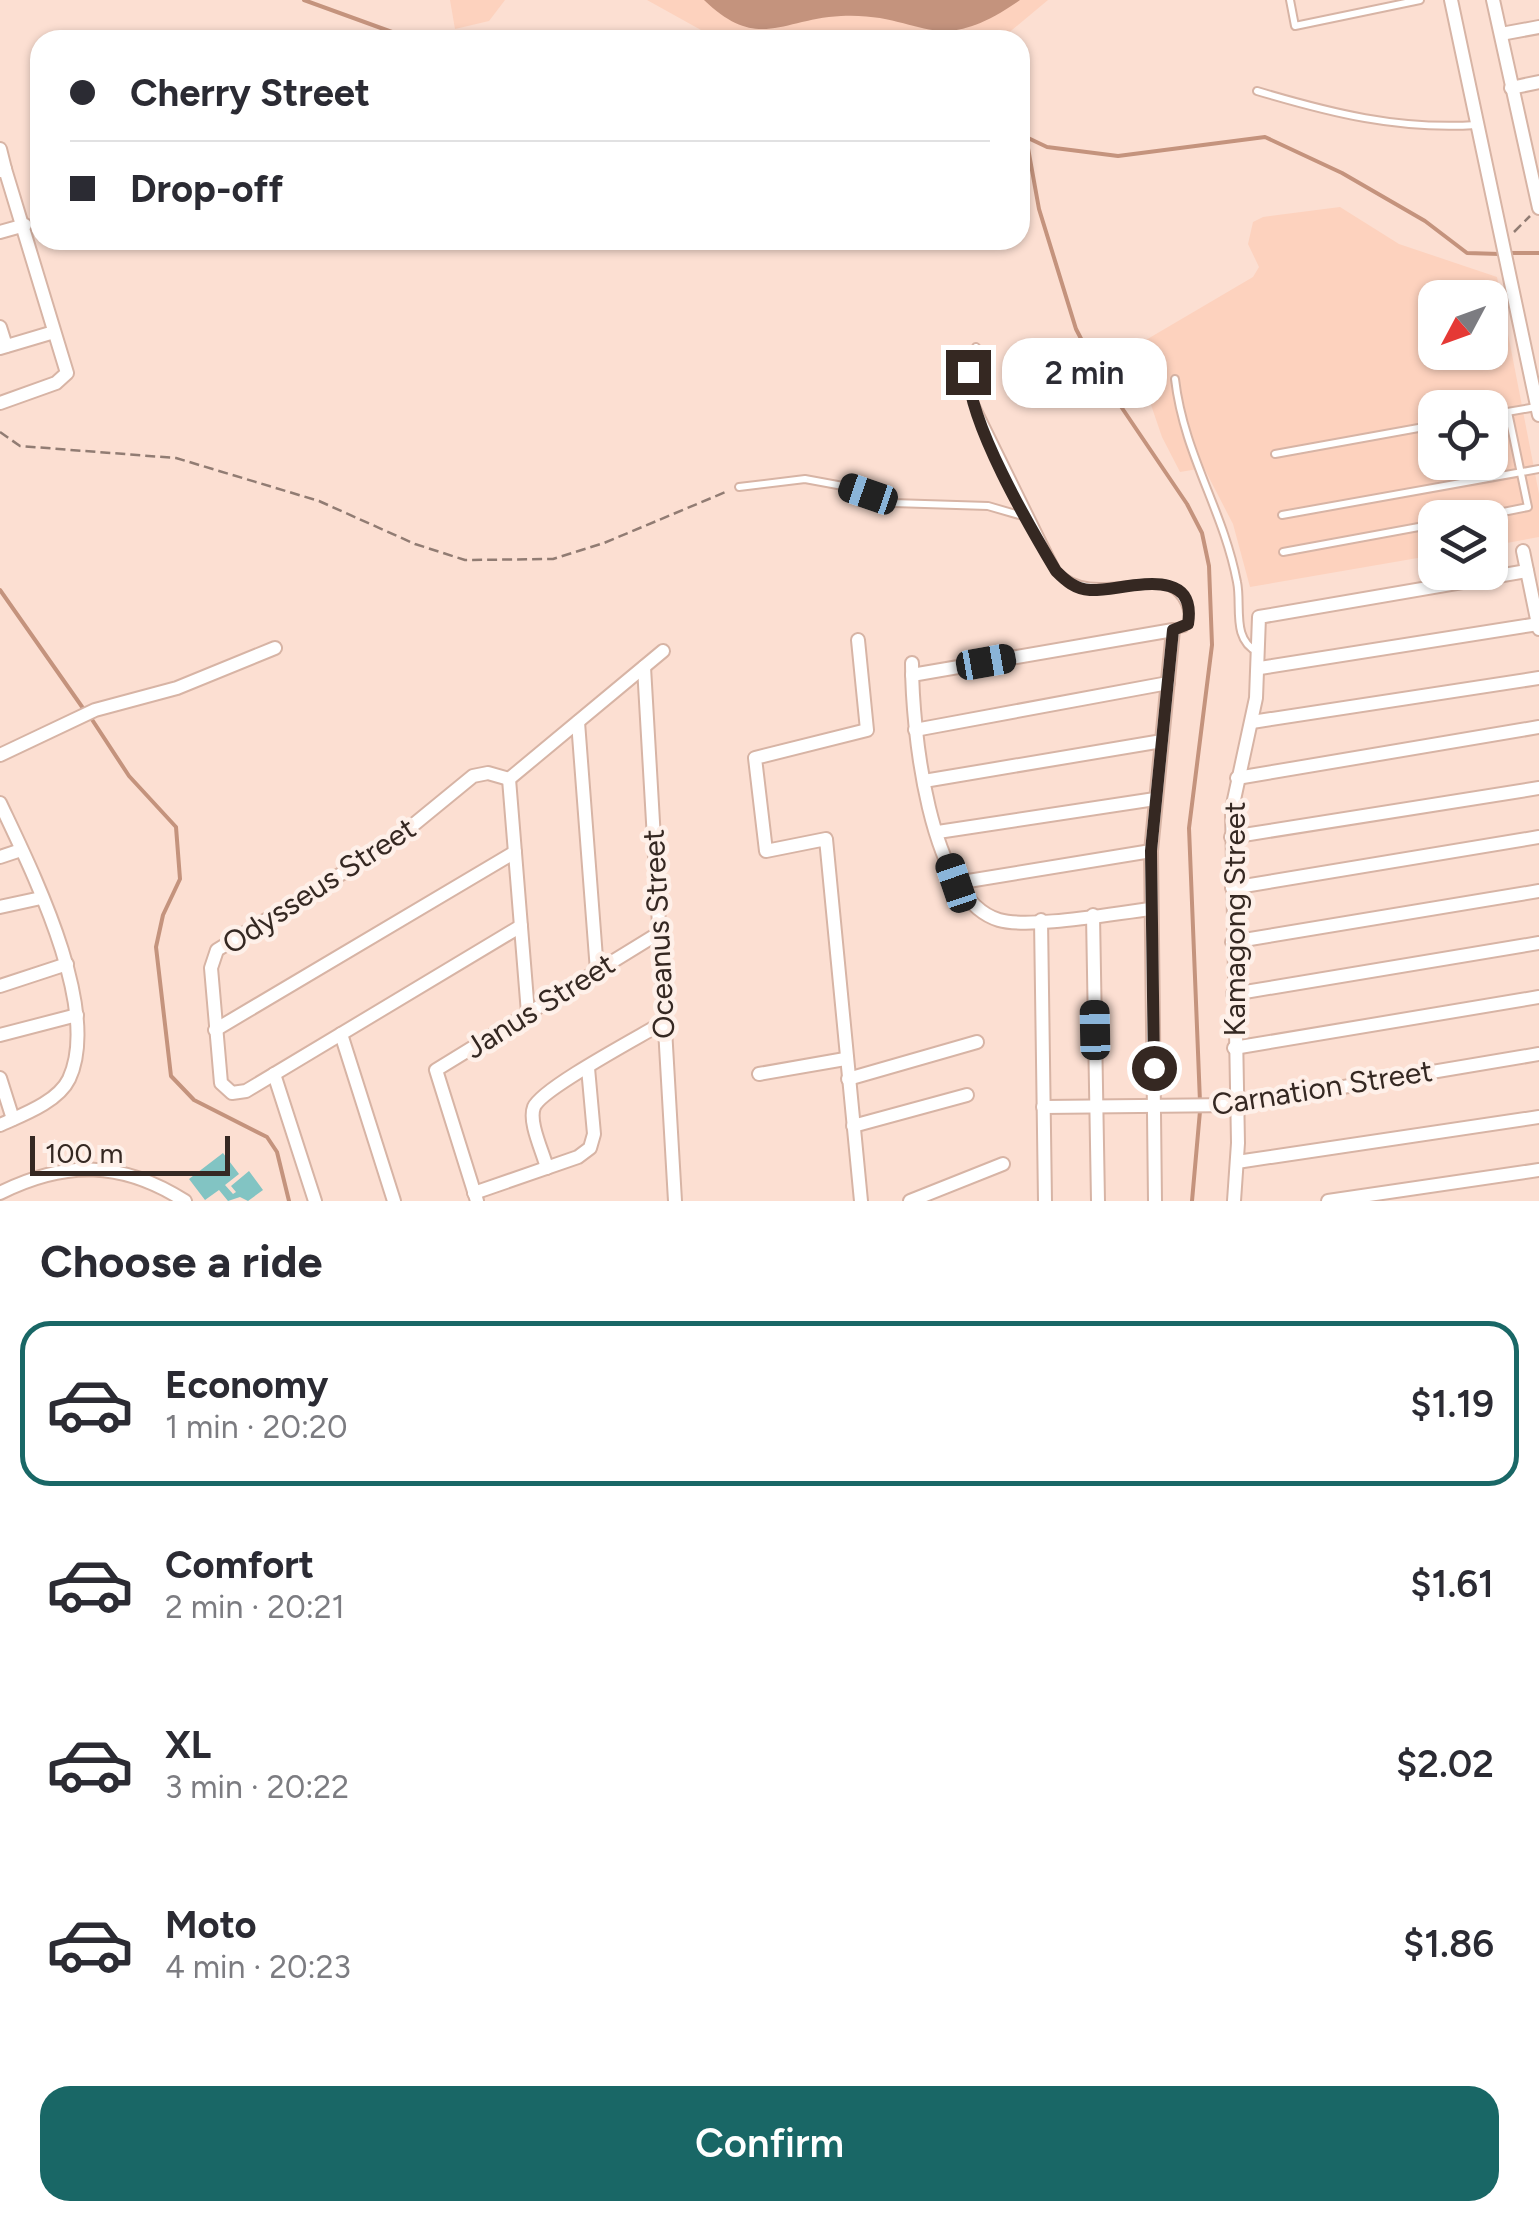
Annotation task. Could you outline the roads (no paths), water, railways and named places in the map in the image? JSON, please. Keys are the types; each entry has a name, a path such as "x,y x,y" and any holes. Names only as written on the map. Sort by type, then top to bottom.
{"street":[{"path":"1451,0 1538,411"},
{"path":"1493,0 1539,208"},
{"path":"1500,34 1539,27"},
{"path":"1512,88 1539,82"},
{"path":"1522,138 1539,135"},
{"path":"0,149 3,170 30,243"},
{"path":"0,232 25,225"},
{"path":"0,403 64,377 66,367 32,250"},
{"path":"0,327 3,347 54,332"},
{"path":"1260,668 1538,628 1523,551"},
{"name":"Kamagong Street","path":"1234,1201 1237,1162 1231,837 1237,778 1252,722 1260,668 1259,617 1527,571"},
{"path":"1151,909 1016,922 988,916 974,907 956,883 924,782 915,730 912,669 1173,630 1151,851 1156,1201"},
{"path":"858,640 867,730 755,758 766,850 826,839 862,1201"},
{"path":"0,755 95,710 177,688 276,648"},
{"path":"528,1013 509,778 663,651"},
{"name":"Oceanus Street","path":"644,667 675,1201"},
{"path":"1252,722 1539,678"},
{"path":"915,730 1168,683"},
{"path":"578,722 598,970"},
{"path":"1237,778 1539,727"},
{"path":"924,782 1162,741"},
{"name":"Odysseus Street","path":"215,1030 213,955 390,844 473,776 488,773 509,778"},
{"path":"1231,837 1539,788"},
{"path":"938,832 1155,799"},
{"path":"0,803 75,983 77,1015 68,1080 49,1099 7,1122 0,1078"},
{"path":"1232,888 1539,837"},
{"path":"0,857 21,850"},
{"path":"956,883 1151,851"},
{"path":"515,852 215,1030 218,1073 232,1093 246,1091 521,926"},
{"path":"1232,942 1539,891"},
{"path":"0,907 41,898"},
{"path":"1093,915 1098,1201"},
{"path":"1040,920 1045,1201"},
{"name":"Janus Street","path":"476,1197 436,1070 659,933"},
{"path":"1232,994 1539,943"},
{"path":"0,986 67,964"},
{"path":"1234,1048 1539,997"},
{"path":"0,1035 77,1015"},
{"path":"547,1168 533,1116 536,1104 664,1022"},
{"path":"341,1034 394,1201"},
{"path":"848,1078 977,1042"},
{"name":"Carnation Street","path":"1043,1107 1236,1105 1539,1054"},
{"path":"759,1074 845,1059"},
{"path":"476,1197 586,1153 593,1140 588,1068"},
{"path":"274,1074 315,1201"},
{"path":"853,1126 967,1095"},
{"path":"1237,1162 1539,1118"},
{"path":"910,1201 1003,1164"},
{"path":"0,1193 47,1172 88,1169 145,1180 185,1201"},
{"path":"1328,1201 1539,1170"}],"lane":[{"path":"1290,0 1295,26 1420,0"},
{"path":"1257,91 1389,125 1478,125"},
{"path":"976,348 968,372 969,392 1056,571 1073,585 1087,590 1147,582 1170,586 1185,602 1189,620 1184,628 1173,630"},
{"path":"1175,378 1184,434 1234,568 1240,631 1250,649 1260,653"},
{"path":"1508,512 1528,508 1508,412 1538,411"},
{"path":"1275,454 1418,428"},
{"path":"1282,515 1539,469"},
{"path":"739,487 805,480 843,486 892,502 988,506 1027,518"},
{"path":"1283,552 1418,527"}],"waterway":[{"path":"304,0 386,30"},
{"path":"1030,139 1047,147 1118,156 1265,137 1342,173 1425,221 1467,253 1500,254"},
{"path":"1030,159 1039,209 1076,329 1101,377 1187,504 1202,533 1209,566 1212,645 1189,828 1200,1102"},
{"path":"1509,253 1539,253"},
{"path":"0,590 85,711"},
{"path":"91,718 129,776 176,827 180,879 163,915 156,947 171,1076 194,1100 267,1137 277,1152 289,1201"},
{"path":"1192,1201 1200,1111"}]}
